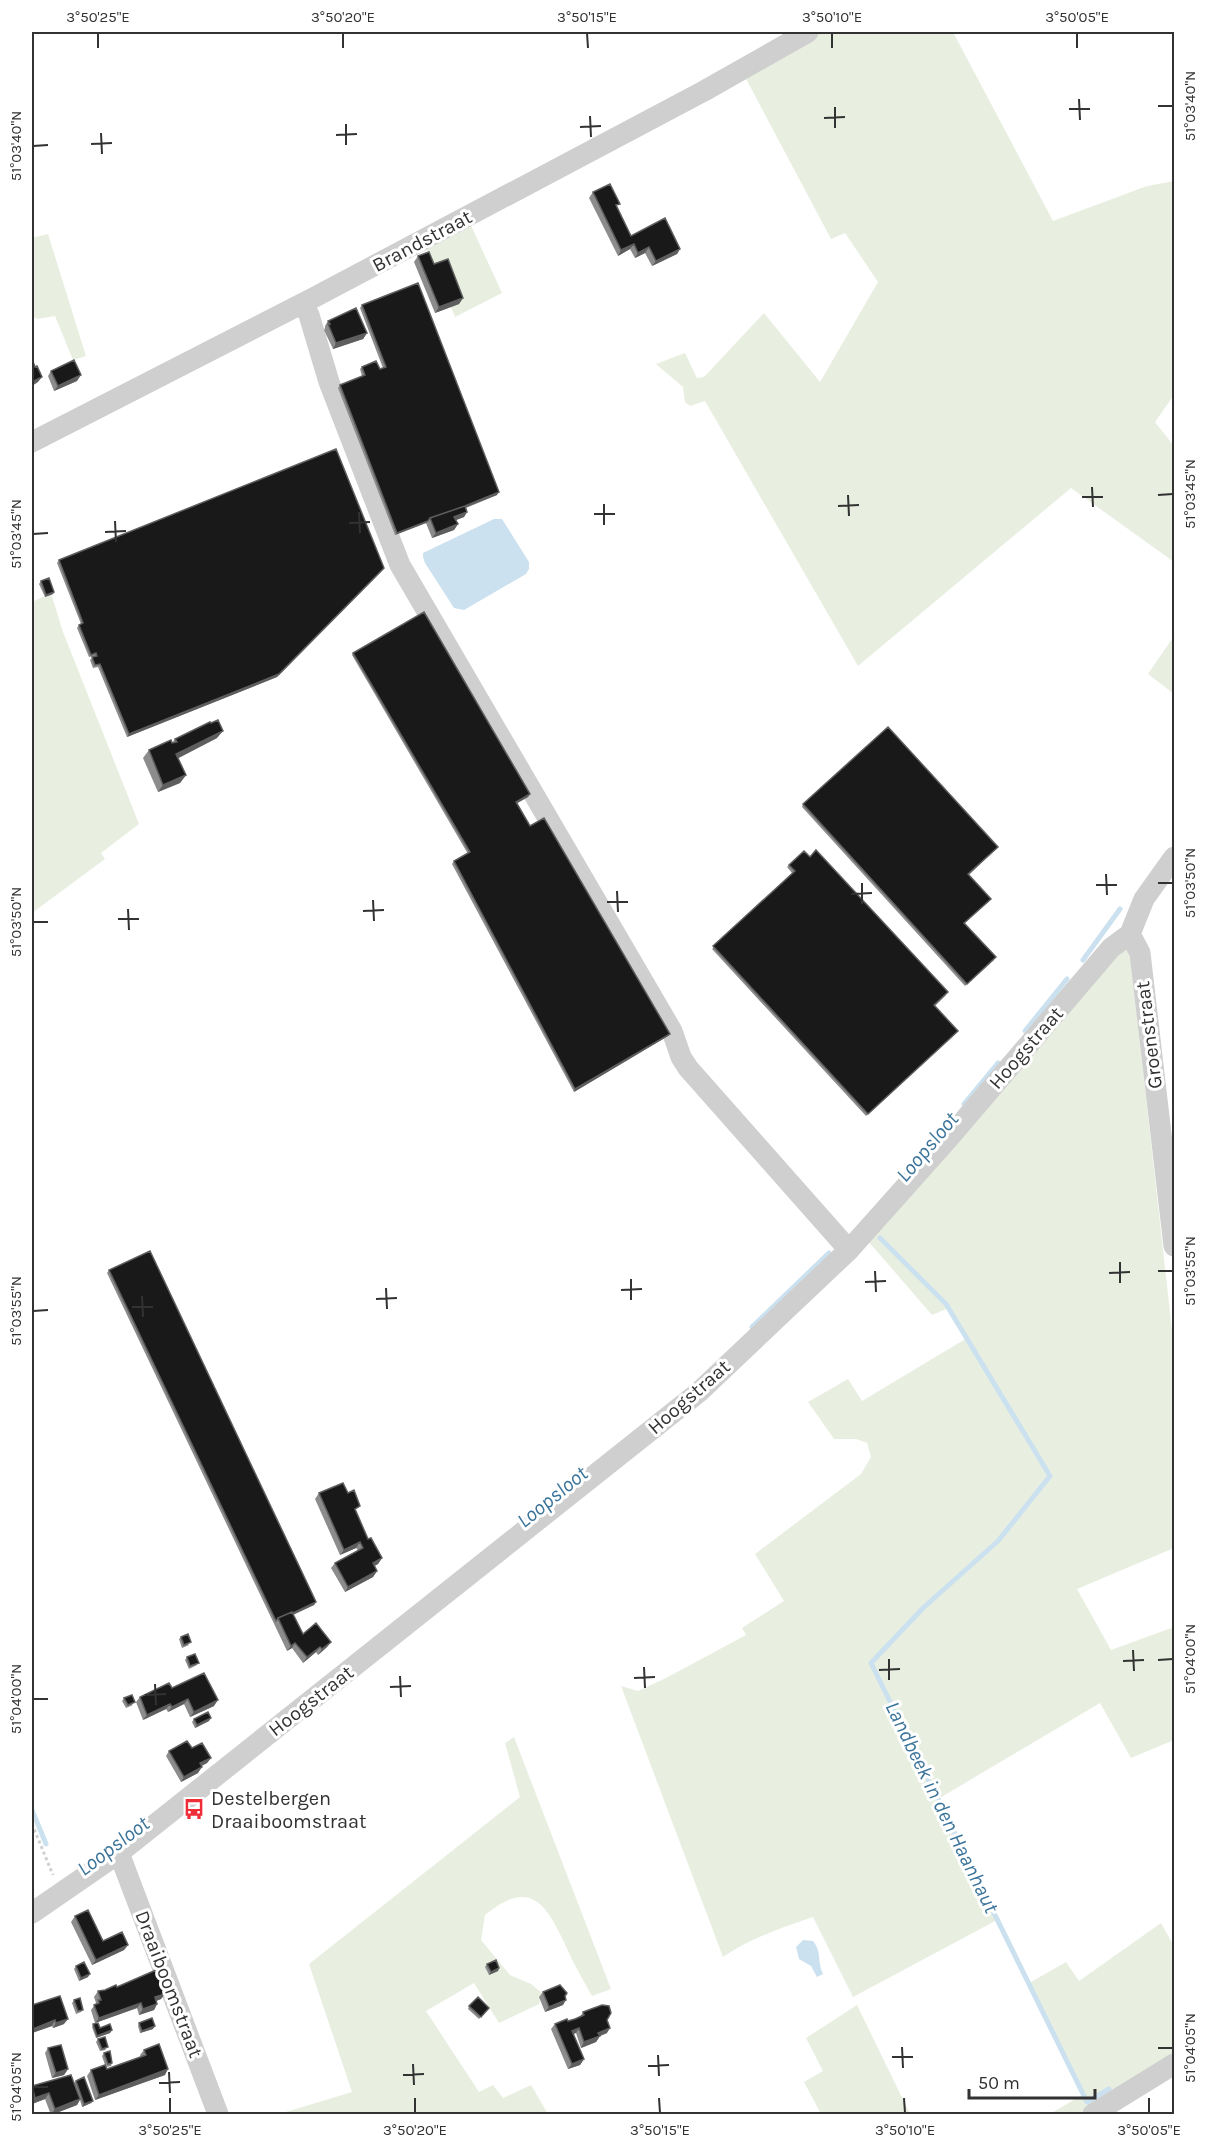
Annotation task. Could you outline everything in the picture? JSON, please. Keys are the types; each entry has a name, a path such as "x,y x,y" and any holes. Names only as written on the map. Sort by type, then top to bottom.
{"street":[{"name":"Brandstraat","path":"32,442 303,304 704,91 808,32"},
{"path":"303,304 309,315 329,382 400,565 672,1031 681,1057 688,1068 849,1250"},
{"name":"Hoogstraat","path":"32,1913 119,1853 699,1392 849,1250 948,1139 1111,948 1130,934 1144,899 1174,857"},
{"name":"Groenstraat","path":"1130,934 1140,953 1174,1246"},
{"name":"Draaiboomstraat","path":"119,1853 218,2115"},
{"path":"1093,2115 1174,2064"}],"path":[{"path":"32,1824 61,1893"}],"green space":[{"path":"819,32 953,32 1053,221 1147,186 1174,181 1174,395 1155,422 1174,446 1174,562 1071,488 858,666 705,401 690,406 685,402 683,387 656,364 685,353 697,378 704,377 764,313 820,382 878,282 845,233 831,239 744,75"},
{"path":"469,221 502,293 455,317 424,244"},
{"path":"48,234 86,356 73,360 55,316 37,319 32,316 32,238"},
{"path":"51,593 63,632 139,824 101,853 105,859 32,913 32,602"},
{"path":"1174,636 1174,694 1148,674"},
{"path":"1121,946 1127,948 1130,954 1174,1348 1174,1548 1077,1589 1111,1650 1174,1627 1174,1740 1131,1758 1100,1703 938,1799 999,1919 853,1997 813,1917 755,1939 723,1957 621,1686 638,1691 666,1678 746,1635 742,1628 784,1601 755,1554 861,1474 871,1457 867,1443 856,1439 834,1439 808,1402 848,1379 862,1401 967,1338 949,1308 932,1315 868,1241"},
{"path":"514,1737 611,1989 592,1996 549,1915 542,1906 524,1897 500,1904 485,1915 481,1940 510,1975 531,1984 542,1993 539,2004 499,2023 474,1983 426,2011 479,2092 493,2085 503,2098 531,2085 548,2114 279,2114 352,2092 309,1964 520,1797 505,1743"},
{"path":"1161,1923 1174,1946 1174,2054 1080,2114 1050,2114 1082,2095 1029,1983 1066,1962 1079,1981"},
{"path":"857,2005 910,2114 821,2114 804,2082 823,2071 806,2038"}],"water":[{"path":"494,519 502,519 529,562 529,569 526,574 464,610 454,608 425,563 423,553"},
{"path":"803,1940 813,1941 818,1949 823,1974 817,1977 811,1966 799,1959 796,1947"}],"building":[{"path":"610,184 620,204 616,205 631,236 665,218 680,249 656,261 649,247 638,253 634,244 621,250 593,192"},
{"path":"429,252 434,264 448,259 463,298 439,307 418,256"},
{"path":"418,283 499,492 397,533 340,385 365,375 362,367 376,361 380,369 386,367 362,305"},
{"path":"356,308 367,333 336,343 328,321"},
{"path":"32,359 42,377 32,382"},
{"path":"74,360 81,375 58,386 51,371"},
{"path":"336,449 384,568 279,674 129,734 100,664 95,665 92,657 97,656 96,653 91,655 79,625 83,623 59,560"},
{"path":"465,506 467,512 454,517 458,524 436,533 430,518"},
{"path":"49,578 54,592 46,595 41,581"},
{"path":"424,612 530,794 516,802 530,826 544,818 670,1034 575,1089 454,861 470,852 353,653"},
{"path":"218,720 223,731 176,754 186,775 163,785 149,750 171,740 172,743 177,742 175,739"},
{"path":"888,727 998,847 968,874 991,899 964,923 996,957 967,984 803,804"},
{"path":"816,850 948,992 934,1005 958,1031 868,1114 713,946 795,871 789,865 804,851 810,857"},
{"path":"150,1251 316,1602 278,1618 276,1621 109,1270"},
{"path":"343,1483 348,1493 354,1490 360,1506 355,1509 368,1539 371,1538 382,1558 373,1563 377,1571 348,1587 335,1563 363,1548 360,1542 344,1550 319,1493"},
{"path":"292,1612 303,1634 316,1623 331,1642 307,1657 295,1643 291,1646 278,1618"},
{"path":"188,1634 191,1642 184,1645 181,1637"},
{"path":"195,1654 199,1663 190,1666 187,1657"},
{"path":"204,1673 218,1700 194,1712 188,1699 172,1707 170,1704 147,1715 140,1697 169,1683 172,1688"},
{"path":"132,1695 135,1702 128,1705 124,1698"},
{"path":"208,1712 211,1718 197,1725 194,1719"},
{"path":"187,1741 192,1748 202,1743 211,1758 200,1763 202,1767 184,1777 169,1751"},
{"path":"88,1910 103,1941 122,1932 128,1945 96,1960 75,1916"},
{"path":"496,1960 499,1968 491,1972 487,1964"},
{"path":"84,1962 90,1974 81,1978 76,1966"},
{"path":"156,1970 165,1994 155,1997 157,2004 143,2009 141,2003 99,2018 94,2005 101,2000 98,1991 116,1985 117,1987"},
{"path":"560,1985 567,1993 566,2000 549,2007 543,1992"},
{"path":"60,1996 68,2019 56,2023 55,2020 33,2029 32,2005"},
{"path":"478,1997 489,2008 481,2017 469,2006"},
{"path":"80,1998 83,2010 78,2011 74,2000"},
{"path":"602,2005 609,2006 611,2013 607,2020 610,2028 598,2033 600,2036 584,2042 579,2028 572,2031 584,2059 572,2064 555,2024 567,2019 568,2021 575,2019 584,2015 583,2012"},
{"path":"152,2018 155,2026 142,2031 139,2023"},
{"path":"98,2023 100,2028 110,2024 112,2030 97,2036 93,2024"},
{"path":"105,2037 108,2047 102,2049 98,2039"},
{"path":"159,2044 168,2069 99,2095 91,2070 105,2065 107,2069 146,2055 144,2050"},
{"path":"61,2045 68,2069 56,2073 48,2048"},
{"path":"110,2051 112,2063 108,2064 104,2053"},
{"path":"71,2075 80,2099 55,2109 49,2093 35,2098 32,2086"},
{"path":"84,2077 93,2101 84,2104 76,2081"}],"waterway":[{"name":"Loopsloot","path":"1083,960 1120,909"},
{"name":"Loopsloot","path":"1025,1031 1067,979"},
{"name":"Loopsloot","path":"964,1104 998,1063"},
{"name":"Landbeek in den Haanhaut","path":"880,1238 946,1304 1050,1476 998,1541 923,1608 871,1663 1087,2102 1109,2089"},
{"name":"Loopsloot","path":"752,1327 829,1253"},
{"path":"32,1810 46,1844"}],"place":[{"name":"Destelbergen Draaiboomstraat","path":"194,1809"}]}
